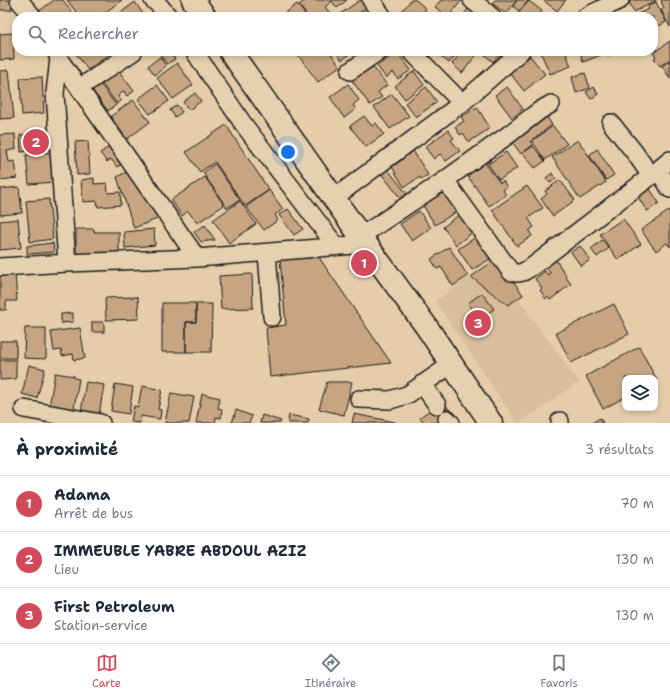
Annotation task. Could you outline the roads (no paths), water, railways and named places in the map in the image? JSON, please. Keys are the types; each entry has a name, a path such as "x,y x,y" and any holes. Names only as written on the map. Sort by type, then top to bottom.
{"main road":[{"path":"193,0 202,12"},
{"path":"234,56 363,240 426,326 491,423"}],"street":[{"path":"153,0 165,12"},
{"path":"371,0 379,12"},
{"path":"472,0 486,12"},
{"path":"594,5 620,0"},
{"path":"57,56 54,93 67,263"},
{"path":"58,56 197,258"},
{"path":"79,88 127,56"},
{"path":"197,56 244,125 336,246"},
{"path":"350,71 372,56"},
{"path":"416,56 462,103"},
{"path":"334,198 462,103 515,56"},
{"path":"0,267 197,258 267,253 336,246 363,240 550,104"},
{"path":"611,123 635,153 660,168 670,189"},
{"path":"445,180 511,272 517,274 533,266 660,168"},
{"path":"267,253 272,317"},
{"path":"360,399 390,400 407,395 452,364"},
{"path":"422,384 437,405"},
{"path":"24,409 101,423"}],"place":[{"name":"IMMEUBLE YABRE ABDOUL AZIZ","path":"36,142"},
{"name":"Adama","path":"364,263"},
{"name":"First Petroleum","path":"478,323"}]}
